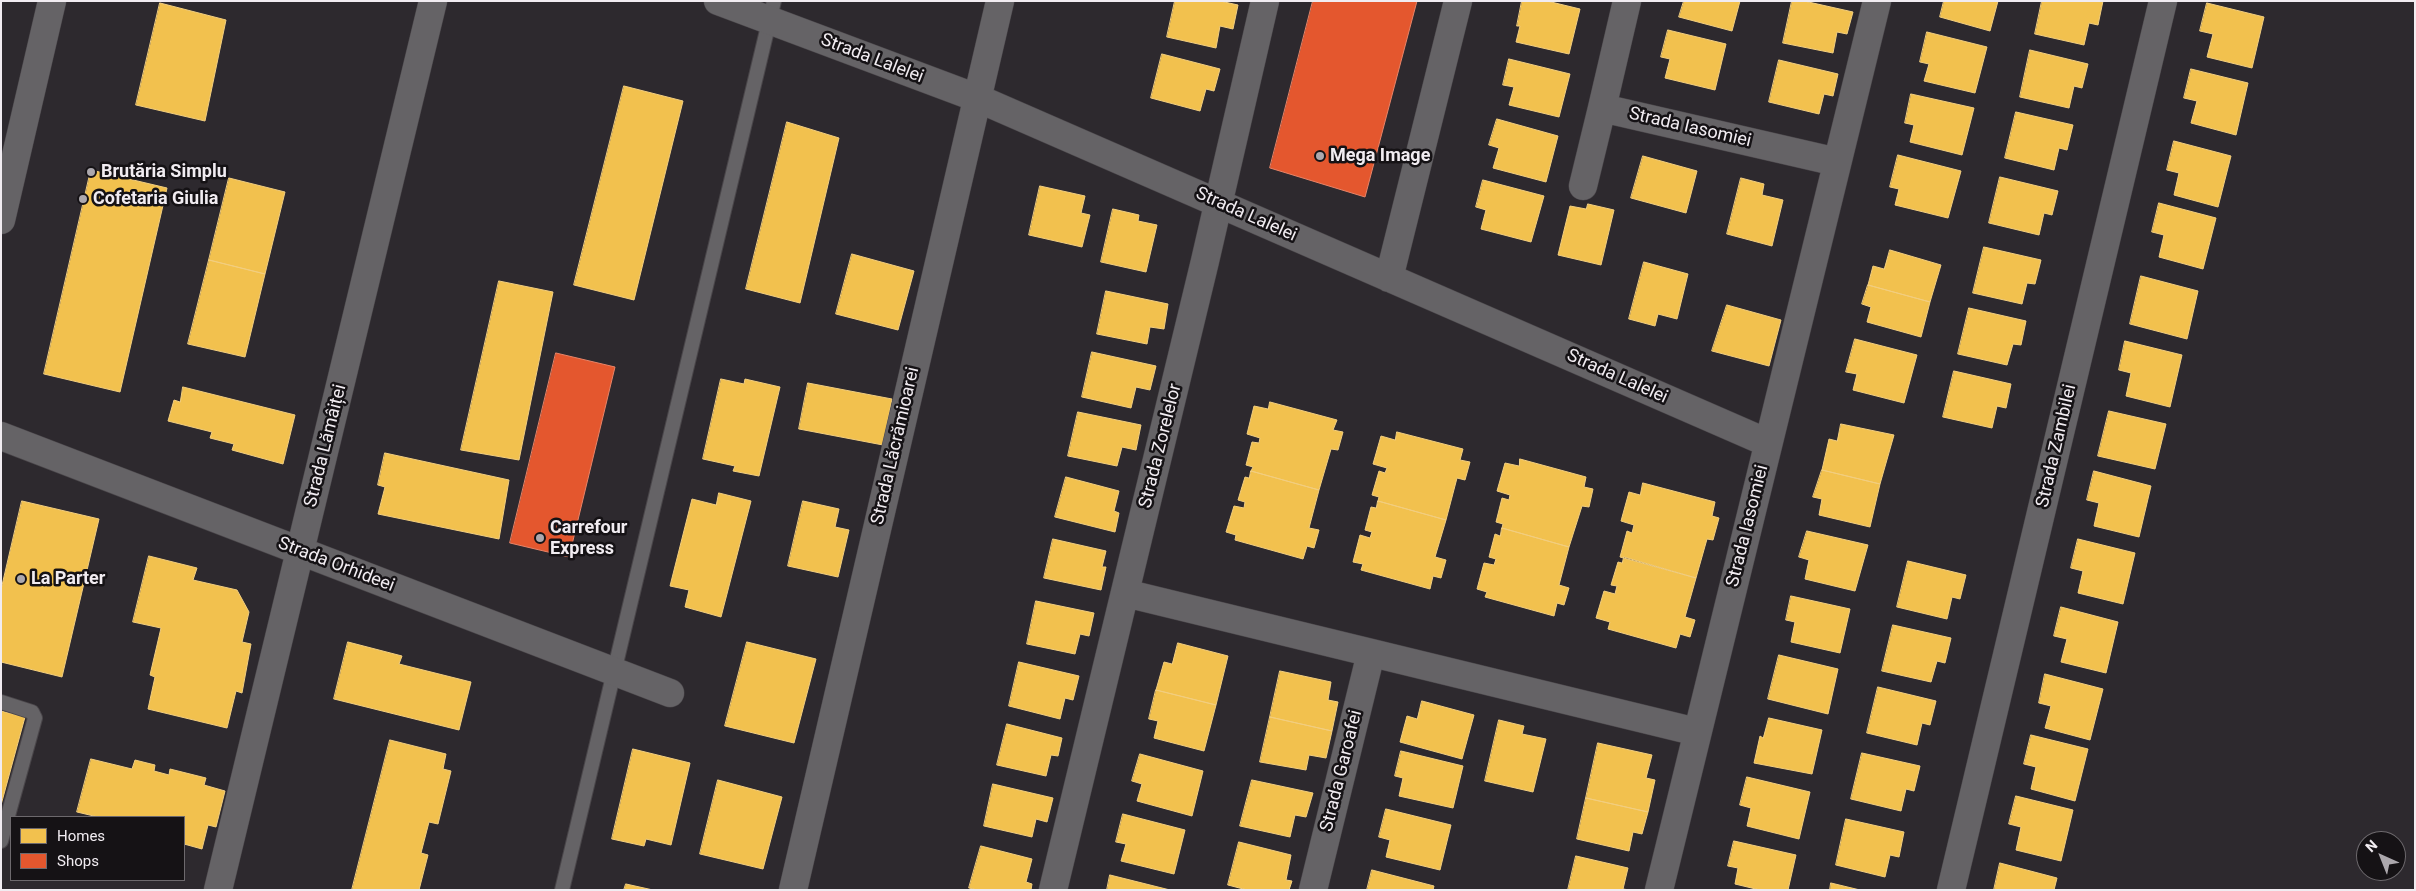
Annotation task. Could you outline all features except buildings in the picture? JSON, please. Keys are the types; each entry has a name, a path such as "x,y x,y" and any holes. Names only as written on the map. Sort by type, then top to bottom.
{"street":[{"path":"1,220 52,1"},
{"name":"Strada Lămâiței","path":"218,890 432,1"},
{"name":"Strada Lalelei","path":"718,1 772,11 977,98 1768,443"},
{"name":"Strada Lăcrămioarei","path":"793,890 1000,1"},
{"name":"Strada Zorelelor","path":"1053,890 1219,204 1265,1"},
{"path":"1389,278 1458,1"},
{"path":"1583,186 1627,1"},
{"name":"Strada Iasomiei","path":"1659,890 1877,1"},
{"name":"Strada Zambilei","path":"1951,890 2163,1"},
{"name":"Strada Iasomiei","path":"1602,108 1838,162"},
{"name":"Strada Orhideei","path":"1,436 670,693"},
{"path":"1125,593 1698,732"},
{"name":"Strada Garoafei","path":"1313,890 1371,653"}],"lane":[{"path":"562,890 772,11"},
{"path":"1,702 32,712 35,718 1,840"}],"place":[{"name":"Mega Image","path":"1320,156"},
{"name":"Brutăria Simplu","path":"91,172"},
{"name":"Cofetaria Giulia","path":"83,199"},
{"name":"Carrefour Express","path":"540,538"},
{"name":"La Parter","path":"21,579"}]}
